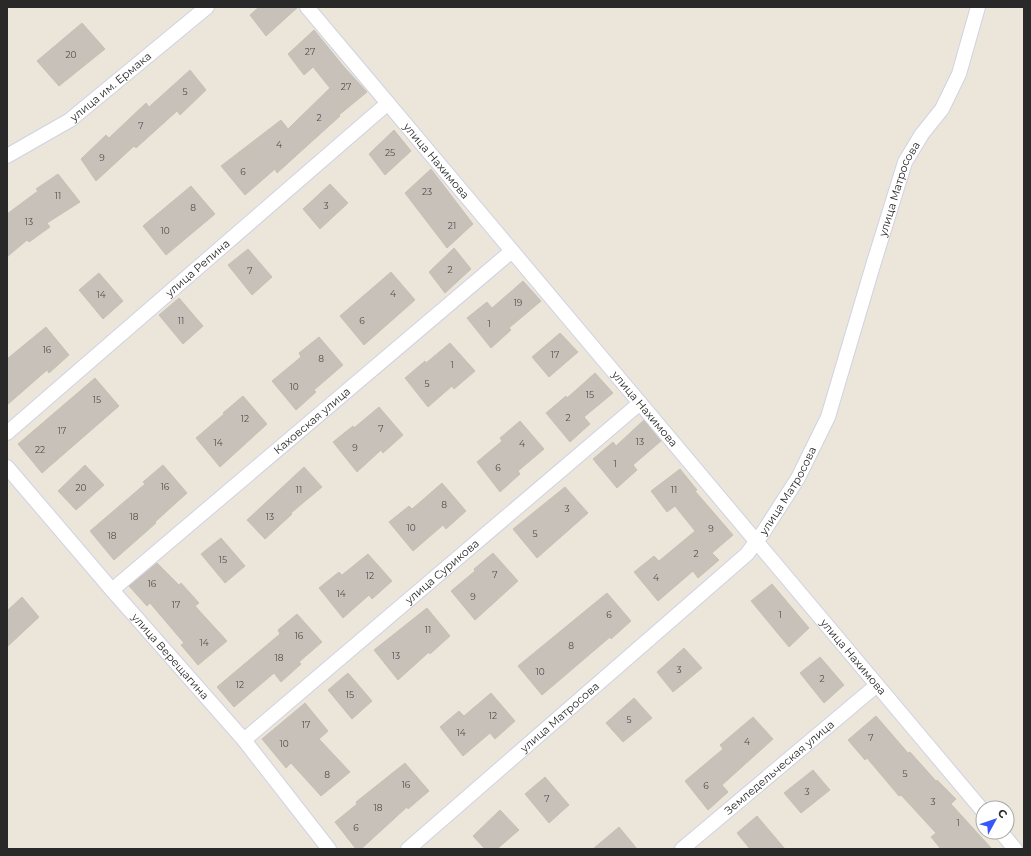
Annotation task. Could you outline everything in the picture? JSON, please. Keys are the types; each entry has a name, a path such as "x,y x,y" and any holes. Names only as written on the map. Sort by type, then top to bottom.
{"street":[{"name":"улица им. Ермака","path":"7,156 70,120 207,7"},
{"name":"улица Нахимова","path":"307,7 975,801"},
{"name":"улица Матросова","path":"408,849 747,554 764,531 798,478 828,417 905,162 922,134 942,109 959,74 978,7"},
{"name":"улица Репина","path":"7,433 388,103"},
{"name":"Каховская улица","path":"112,590 512,251"},
{"name":"улица Сурикова","path":"244,740 640,403"},
{"name":"улица Верещагина","path":"7,467 112,590 244,740 329,849"},
{"name":"Земледельческая улица","path":"682,849 877,685"},
{"path":"1008,840 1015,849"}],"building":[{"path":"259,7 298,7 266,36 250,15"},
{"path":"82,23 105,49 59,86 37,61"},
{"path":"314,30 344,67 367,92 339,115 340,116 277,173 275,169 245,195 221,166 281,120 288,129 330,88 313,67 304,75 288,54"},
{"path":"190,70 206,90 180,115 177,111 136,148 134,146 96,181 81,159 106,135 109,138 146,103 149,107"},
{"path":"394,130 411,151 385,175 369,154"},
{"path":"431,169 473,224 447,248 405,193"},
{"path":"58,174 80,202 47,223 50,227 29,242 27,240 7,257 7,214 38,191 36,189"},
{"path":"330,184 348,203 320,229 303,209"},
{"path":"191,186 215,214 166,255 143,226"},
{"path":"454,248 471,269 445,293 429,272"},
{"path":"248,249 272,277 252,295 228,265"},
{"path":"391,272 415,300 364,345 340,316"},
{"path":"99,273 123,301 103,319 79,290"},
{"path":"523,281 541,301 509,328 511,330 491,348 467,318 487,302 492,308"},
{"path":"179,298 203,326 183,344 159,315"},
{"path":"46,327 69,355 49,373 47,370 7,405 7,359"},
{"path":"560,333 578,352 549,377 532,357"},
{"path":"319,337 343,365 314,390 316,392 296,410 272,381 301,357 299,353"},
{"path":"450,343 475,371 454,389 452,386 428,407 405,378"},
{"path":"595,373 613,393 584,417 590,424 570,442 546,413 566,396 567,398"},
{"path":"95,378 119,406 42,473 18,444"},
{"path":"243,396 267,424 220,467 196,438"},
{"path":"379,407 403,435 383,453 381,450 357,472 333,442 353,426 354,428"},
{"path":"644,420 661,441 633,465 637,470 617,488 593,459 613,442 616,446"},
{"path":"520,421 544,449 518,471 520,474 500,492 477,462 502,441 500,438"},
{"path":"85,465 104,485 76,510 58,491"},
{"path":"163,465 187,493 114,560 90,531 145,484 143,482"},
{"path":"304,467 322,487 291,513 292,514 265,539 247,520"},
{"path":"680,469 697,490 695,491 733,535 712,553 719,560 698,578 693,571 658,601 634,572 654,556 659,561 695,531 675,506 667,512 651,491"},
{"path":"442,483 466,511 446,529 443,525 413,551 389,522 409,506 412,509"},
{"path":"565,487 588,513 537,558 513,529"},
{"path":"221,538 245,566 225,583 201,554"},
{"path":"493,553 518,581 475,620 451,591 475,571 474,569"},
{"path":"368,554 392,581 372,599 369,595 343,618 319,588 339,572 342,575"},
{"path":"157,563 179,585 181,583 199,603 195,606 227,641 198,665 181,645 184,643 150,603 147,606 129,586"},
{"path":"772,584 809,628 789,647 751,601"},
{"path":"607,593 631,621 542,695 518,666"},
{"path":"22,597 39,617 7,647 7,611"},
{"path":"427,608 450,636 430,654 429,652 398,680 374,650"},
{"path":"297,614 322,642 299,662 301,664 281,682 274,673 234,707 217,687 280,634 278,630"},
{"path":"684,648 702,668 673,692 657,672"},
{"path":"820,657 844,685 824,703 800,673"},
{"path":"348,673 372,701 352,719 328,690"},
{"path":"491,693 515,721 495,739 490,733 463,756 440,727 459,711 464,716"},
{"path":"634,698 652,718 623,742 606,723"},
{"path":"305,703 328,731 319,739 350,772 321,796 291,763 286,768 262,739"},
{"path":"876,716 908,753 910,752 936,781 937,780 956,799 951,804 975,830 975,840 984,840 992,849 941,849 931,837 936,833 901,795 899,796 867,758 865,760 848,740"},
{"path":"753,717 773,739 722,785 728,792 708,810 685,781 723,749 720,745"},
{"path":"405,763 429,791 408,809 407,807 361,849 356,849 335,822 357,804 356,802"},
{"path":"813,770 830,790 801,813 784,793"},
{"path":"545,777 569,805 549,823 525,794"},
{"path":"500,810 519,830 497,849 485,849 473,836"},
{"path":"757,816 785,849 750,849 737,833"},
{"path":"619,827 637,849 593,849"}]}
